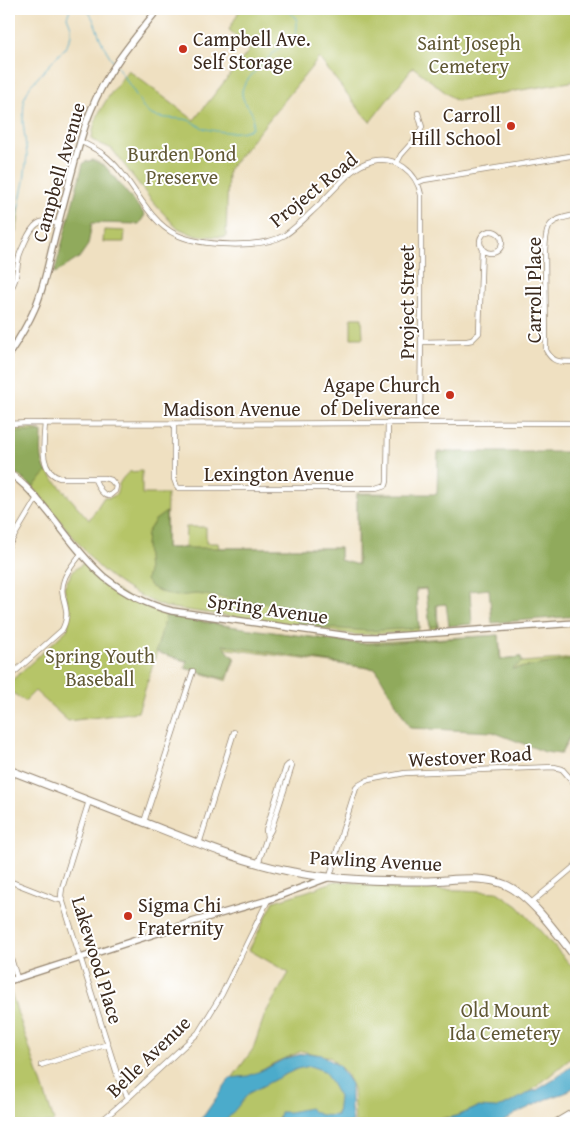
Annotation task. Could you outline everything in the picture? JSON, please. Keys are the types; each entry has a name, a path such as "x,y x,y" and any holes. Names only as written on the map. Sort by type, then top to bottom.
{"main road":[{"name":"Pawling Avenue","path":"12,771 199,844 258,864 292,872 330,878 423,881 483,879 498,882 508,886 531,903 576,958"},
{"path":"556,1123 576,1112"}],"street":[{"name":"Campbell Avenue","path":"9,354 22,336 36,306 80,141 91,110 110,74 130,44 158,9"},
{"path":"418,112 422,127 418,136 401,155 397,163 412,174 417,183 424,180 576,155"},
{"name":"Project Road","path":"80,141 104,155 119,171 154,217 173,233 193,241 215,244 260,243 285,235 305,219 359,166 378,160 397,163"},
{"name":"Project Street","path":"417,183 421,195 420,422"},
{"name":"Carroll Place","path":"576,215 556,220 549,224 545,236 545,251 546,350 552,360 576,362"},
{"path":"9,291 16,280 20,254 35,225 43,222 58,224"},
{"path":"421,342 466,341 476,338 479,333 482,247 480,240 484,234 490,231 497,232 500,235 502,245 498,251 490,253 482,247"},
{"name":"Lexington Avenue","path":"174,424 174,479 176,487 184,489 377,488 386,484 388,476 388,422"},
{"path":"45,423 45,459 50,472 60,478 94,478 104,478 111,480 116,486 114,493 107,496 102,494 94,478"},
{"name":"Madison Avenue","path":"9,424 576,423"},
{"name":"Spring Avenue","path":"9,472 37,498 81,554 104,577 150,604 161,608 355,637 381,637 576,623"},
{"path":"9,545 37,498"},
{"path":"9,677 62,630 66,622 67,609 63,599 62,587 70,568 81,554"},
{"path":"144,822 192,671"},
{"path":"199,844 234,732"},
{"path":"258,864 267,837 272,830 292,766 290,764 286,767 281,782 266,830 267,837"},
{"name":"Westover Road","path":"330,878 356,788 368,780 405,773 554,767 562,769 576,785"},
{"path":"9,786 12,771"},
{"name":"Lakewood Place","path":"89,801 62,888 61,900 118,1077 128,1098"},
{"path":"531,903 576,865"},
{"path":"9,980 268,900 330,878"},
{"path":"9,882 61,900"},
{"name":"Belle Avenue","path":"99,1123 198,1033 222,994 268,900"},
{"path":"9,952 17,978"},
{"path":"42,1065 108,1044"}],"green space":[{"name":"Burden Pond Preserve","path":"240,9 576,9 576,81 455,100 413,67 370,122 319,58 228,170 226,237 196,236 176,227 152,201 112,149 92,140 93,130 105,103 128,70 194,120 251,48 229,30"},
{"path":"93,160 105,166 145,215 139,224 92,223 88,245 79,258 54,274 83,164"},
{"path":"20,206 15,235 9,242 9,214"},
{"path":"104,230 125,231 124,242 103,242"},
{"path":"9,252 15,254 14,276 11,283 9,276"},
{"path":"351,318 362,318 363,338 351,338"},
{"path":"35,429 40,432 41,460 45,469 89,520 104,497 111,497 116,494 119,484 129,472 142,471 142,494 167,494 166,548 185,548 186,527 206,527 206,543 218,543 219,548 340,548 340,560 357,565 357,493 394,493 394,568 436,568 438,630 430,630 426,589 416,590 418,632 357,635 165,607 142,597 105,573 27,481 9,468 9,430"},
{"path":"9,432 42,432 42,457 47,472 33,487 9,468"},
{"path":"438,452 576,452 576,616 492,623 489,589 470,591 472,624 449,626 446,604 436,605 438,626 430,627 426,588 416,589 419,628 368,631 300,626 290,612 277,605 197,594 176,596 161,592 150,586 146,580 148,571 147,533 155,520 166,512 166,548 340,548 340,560 358,565 357,494 437,494"},
{"name":"Spring Youth Baseball","path":"82,564 87,564 105,583 134,601 167,615 240,628 358,643 499,635 501,659 521,657 522,662 576,658 576,726 561,754 545,752 376,669 222,648 235,658 227,681 185,668 187,662 157,651 138,712 68,721 35,691 25,701 9,691 9,683 67,630 69,619 64,587 73,571"},
{"path":"166,615 207,623 361,644 499,635 500,659 521,657 522,662 512,669 576,659 576,725 560,754 545,752 493,732 410,728 376,669 223,645 234,659 226,679 185,668 187,661 156,652"},
{"name":"Old Mount Ida Cemetery","path":"335,881 408,889 497,892 518,906 576,971 576,1054 530,1092 504,1106 480,1113 477,1108 449,1119 447,1117 426,1123 355,1123 353,1088 345,1072 330,1057 302,1051 276,1062 215,1102 253,1049 265,1014 289,973 249,950 274,901"},
{"path":"9,987 54,1121 52,1123 9,1123"},
{"path":"311,1065 326,1071 340,1096 338,1113 325,1123 223,1123 239,1095 294,1068"}],"water":[{"path":"307,1053 322,1055 339,1066 351,1084 353,1123 299,1123 278,1120 280,1112 309,1108 315,1113 322,1115 337,1115 339,1097 324,1071 310,1066 297,1069 249,1093 224,1123 197,1123 230,1078 248,1076 286,1058"},
{"path":"576,1062 576,1086 565,1093 515,1114 501,1123 433,1123 478,1107 495,1108 504,1106 555,1079"}],"waterway":[{"path":"9,237 13,234 24,181 27,155 23,122 24,99 30,86 65,48 71,36 71,27 67,17 70,9"},
{"path":"86,9 93,19 114,63"},
{"path":"260,9 267,9"},
{"path":"117,66 143,108 149,114 158,117 185,119 214,131 242,132 248,130 252,128 253,116 242,95 244,85 265,61 296,33 296,18 283,9"}],"place":[{"name":"Campbell Ave. Self Storage","path":"183,49"},
{"name":"Carroll Hill School","path":"511,126"},
{"name":"Agape Church of Deliverance","path":"450,395"},
{"name":"Sigma Chi Fraternity","path":"128,916"}],"park label":[{"name":"Saint Joseph Cemetery","path":"469,54"}]}
